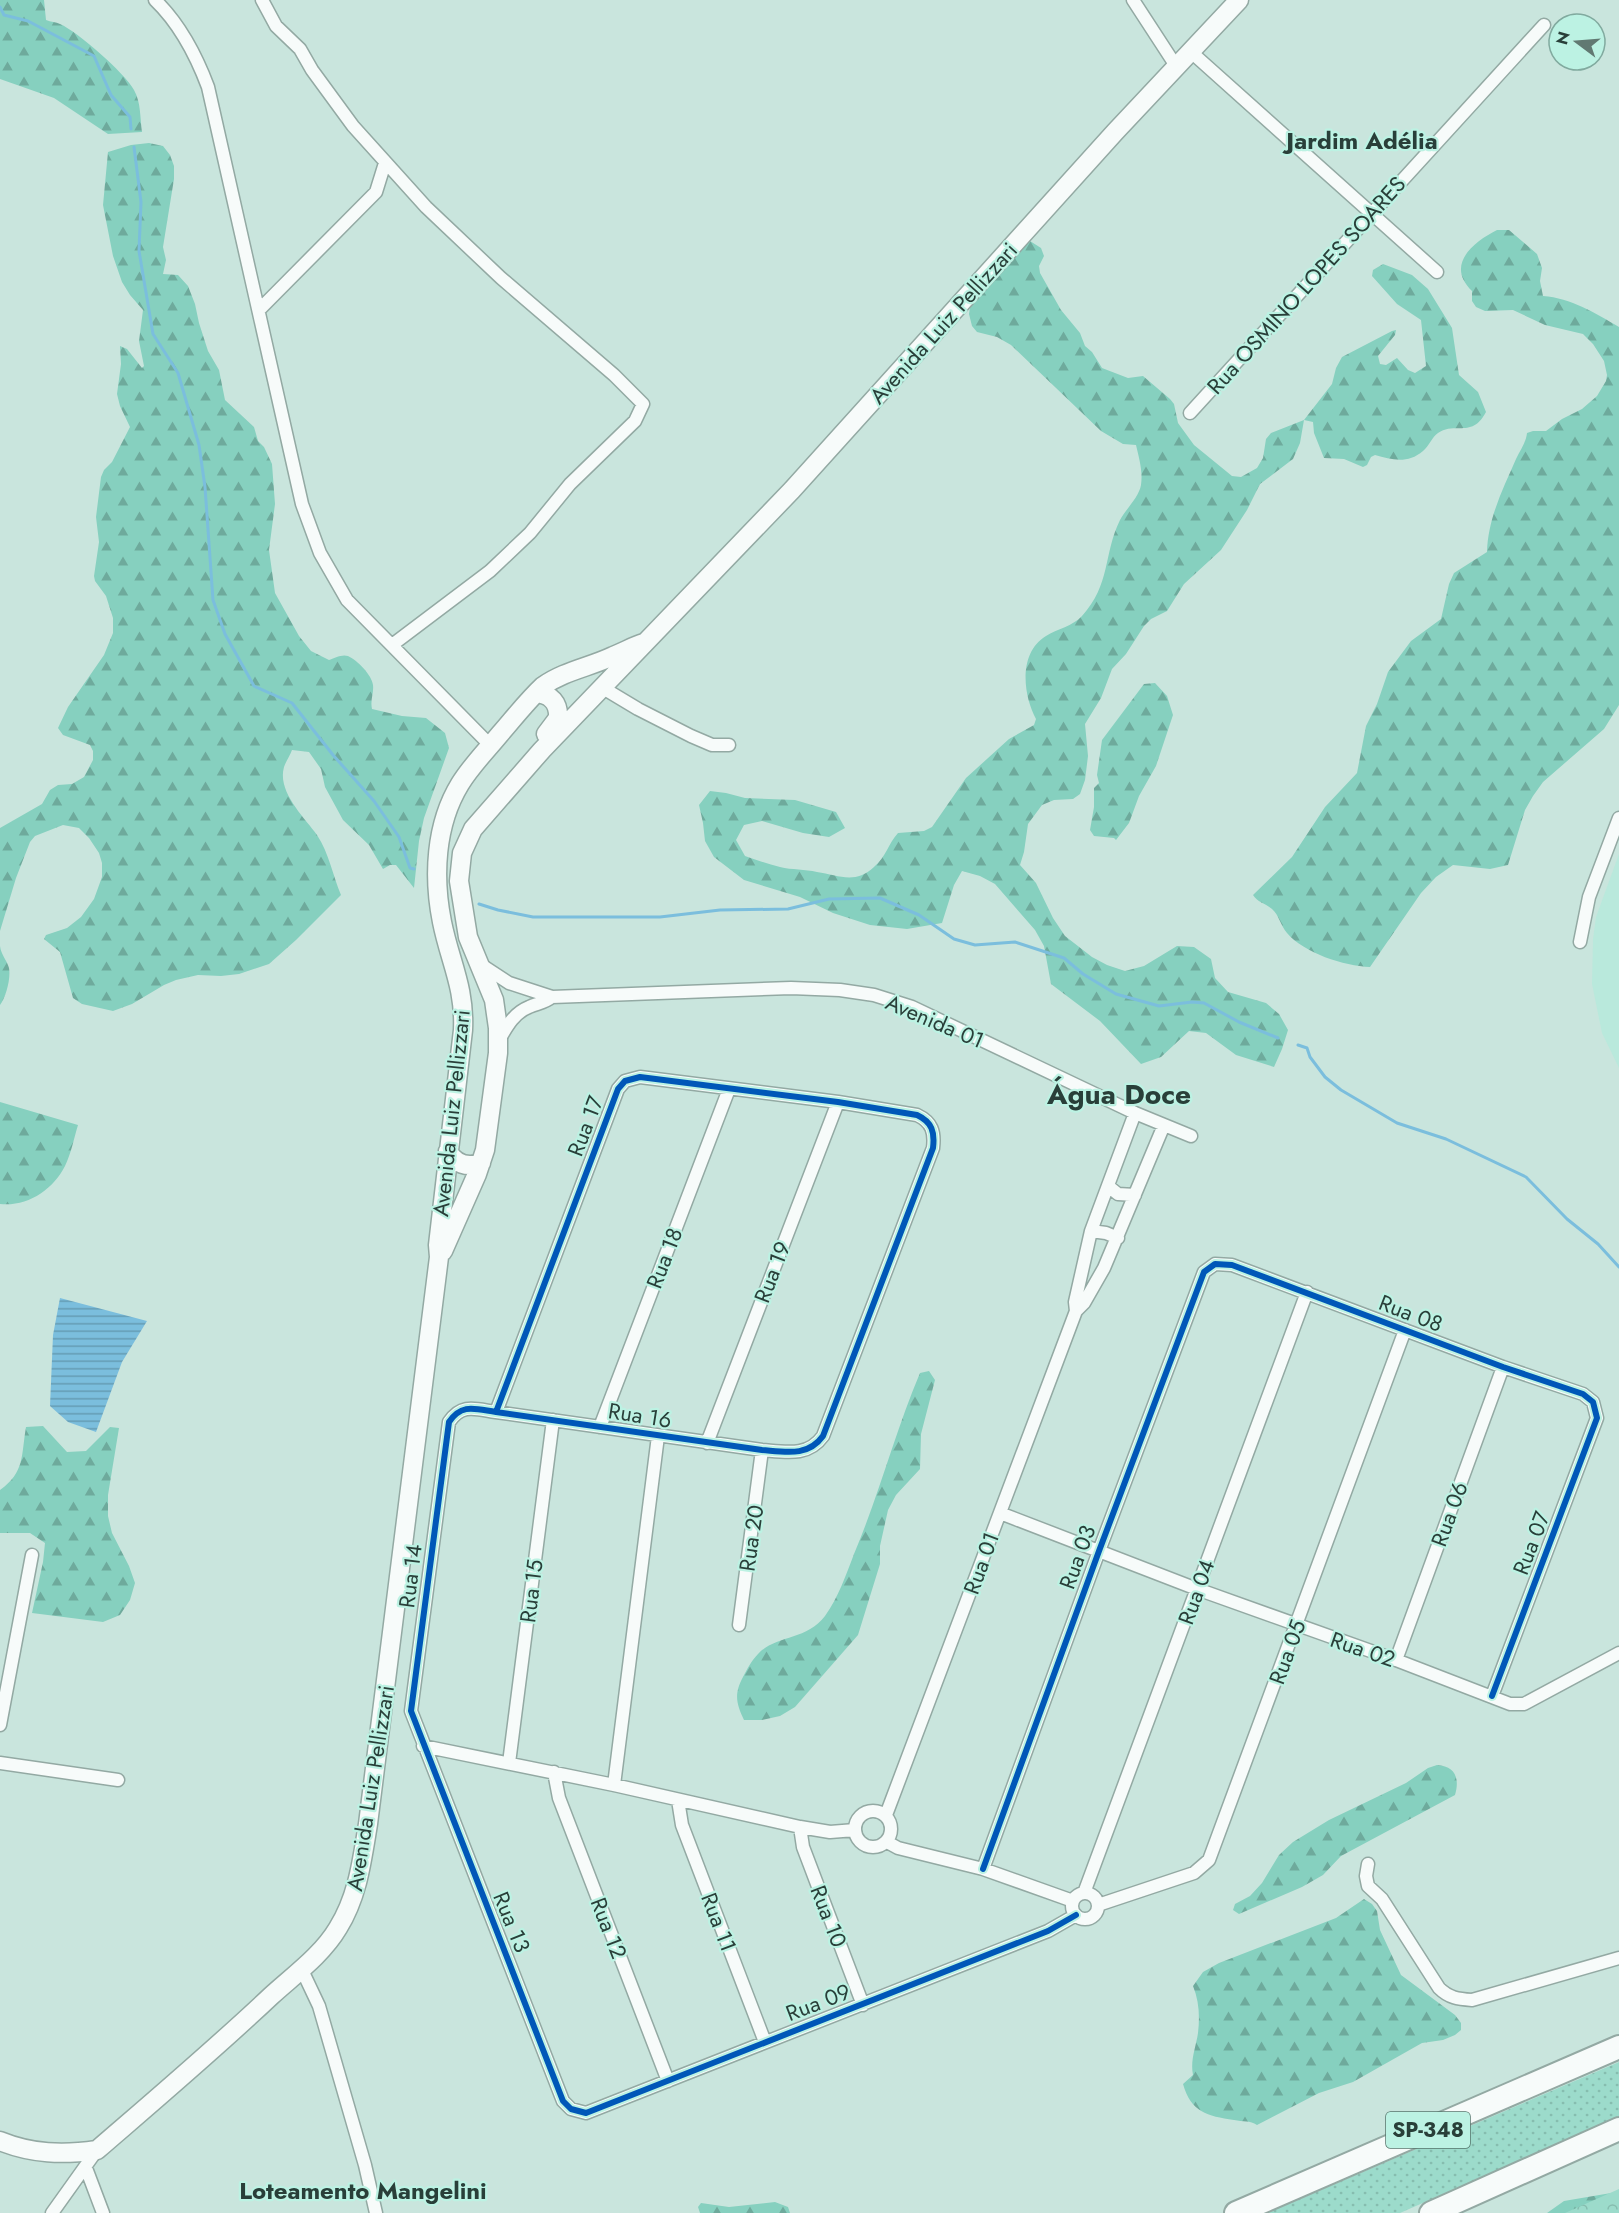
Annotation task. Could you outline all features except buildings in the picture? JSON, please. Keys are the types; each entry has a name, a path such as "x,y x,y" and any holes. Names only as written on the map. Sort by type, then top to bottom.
{"highway":[{"name":"SP-348","path":"1236,2213 1619,2047"},
{"path":"1431,2213 1619,2129"},
{"path":"1442,2213 1469,2197"}],"main road":[{"name":"Avenida Luiz Pellizzari","path":"440,1257 482,1163 488,1136 499,1040 494,1000 466,927 459,880 462,853 468,836 482,816 542,750 792,490 1176,66 1239,0"},
{"name":"Avenida Luiz Pellizzari","path":"97,2150 221,2045 327,1944 349,1909 358,1882 368,1824 440,1257 438,1245 463,1030 463,1006 459,980 442,923 436,870 441,830 449,804 466,775 536,693 557,677 644,643"},
{"path":"536,693 550,697 559,714 543,738 542,750"},
{"path":"448,1151 460,1164 471,1166 482,1163"},
{"path":"0,2141 21,2149 45,2152 71,2154 97,2150"}],"street":[{"path":"155,0 170,16 190,46 208,87 302,504 313,537 328,569 347,600 490,746"},
{"path":"262,0 276,26 300,49 312,70 353,126 426,207 493,271 614,375 643,404 635,421 570,484 530,533 490,570 392,645"},
{"path":"1133,0 1176,66"},
{"name":"Rua OSMINO LOPES SOARES","path":"1190,413 1544,25"},
{"path":"1190,51 1437,272"},
{"path":"259,310 376,192 385,163"},
{"path":"603,688 691,736 712,745 729,745"},
{"path":"1580,942 1589,897 1619,818"},
{"name":"Avenida 01","path":"480,964 509,983 552,998 791,988 840,990 874,995 912,1007 1135,1113 1191,1136"},
{"name":"Avenida 01","path":"499,1040 508,1024 520,1012 552,998"},
{"name":"Rua 17","path":"496,1412 618,1089 625,1081 640,1077 838,1102 917,1115 926,1119 932,1126 933,1148 823,1436 817,1444"},
{"name":"Rua 18","path":"600,1427 729,1089"},
{"name":"Rua 19","path":"707,1443 838,1102"},
{"path":"1076,1311 1075,1302 1091,1231 1135,1113"},
{"path":"1076,1311 1084,1303 1104,1268 1164,1125"},
{"path":"1108,1186 1118,1194 1135,1196"},
{"path":"1091,1231 1106,1233 1118,1238"},
{"path":"1083,1263 1091,1267 1104,1268"},
{"name":"Rua 08","path":"1215,1264 1232,1265 1307,1292 1503,1367 1583,1394 1593,1402"},
{"name":"Rua 03","path":"983,1869 1204,1272 1215,1264"},
{"name":"Rua 04","path":"1084,1893 1307,1292"},
{"name":"Rua 01","path":"886,1815 1076,1311"},
{"name":"Rua 05","path":"1098,1905 1194,1873 1209,1860 1405,1330"},
{"name":"Rua 06","path":"1396,1660 1503,1367"},
{"name":"Rua 07","path":"1492,1696 1597,1418 1593,1402"},
{"name":"Rua 16","path":"456,1412 468,1408 762,1450 796,1453 817,1444"},
{"name":"Rua 14","path":"423,1746 411,1711 448,1422 456,1412"},
{"name":"Rua 15","path":"509,1763 553,1420"},
{"name":"Rua 16","path":"614,1785 658,1436"},
{"name":"Rua 20","path":"739,1625 762,1450"},
{"name":"Rua 02","path":"1000,1512 1197,1589 1396,1660 1510,1704 1524,1704 1619,1653"},
{"path":"0,1725 32,1555"},
{"path":"423,1746 554,1772 801,1827 830,1832 855,1830"},
{"name":"Rua 13","path":"423,1746 563,2102 571,2109"},
{"path":"0,1763 118,1780"},
{"name":"Rua 12","path":"554,1772 559,1798 668,2081"},
{"name":"Rua 11","path":"678,1800 682,1825 765,2042"},
{"path":"880,1811 886,1815 892,1828 887,1842 874,1848 867,1846 856,1837 856,1822 866,1812 880,1811"},
{"name":"Rua 10","path":"801,1827 803,1847 864,2005"},
{"path":"887,1842 898,1848 983,1869 1073,1901"},
{"path":"1368,1864 1366,1876 1368,1886 1382,1899 1438,1988 1446,1995 1456,1999 1472,2000 1619,1958"},
{"path":"1084,1893 1094,1896 1098,1905 1094,1915 1090,1918 1080,1918 1073,1911 1073,1901 1079,1894 1084,1893"},
{"name":"Rua 09","path":"571,2109 586,2113 1048,1931 1076,1915"},
{"path":"301,1968 319,2006 365,2165 376,2213"},
{"path":"52,2213 97,2150"},
{"path":"86,2168 103,2213"}],"shaded area":[{"path":"1619,854 1619,1068 1602,1033 1592,984 1596,917"}],"green space":[{"path":"0,0 44,0 46,20 60,24 78,35 129,83 138,100 142,132 108,134 54,98 0,79"},
{"path":"149,143 163,146 174,166 163,247 166,260 163,274 178,275 188,286 208,351 219,370 225,400 254,427 258,441 264,447 272,464 275,504 269,550 275,593 299,636 311,651 329,660 348,656 364,668 373,685 372,709 402,716 426,718 445,733 449,748 424,818 414,888 396,865 383,869 369,845 343,820 325,787 321,769 309,752 292,750 284,767 284,786 293,804 321,842 341,895 269,964 239,974 198,975 176,980 132,1004 113,1011 82,1004 73,998 60,952 44,939 46,935 67,928 81,917 94,899 102,877 99,853 79,828 63,825 35,836 30,842 16,878 0,931 0,828 42,804 50,790 58,785 72,784 84,777 93,760 90,745 63,735 58,728 68,707 104,655 113,633 113,618 106,596 94,576 99,542 96,517 101,477 112,462 130,427 117,394 121,364 120,346 127,349 142,368 144,366 139,341 143,310 122,282 113,256 103,205 108,152 131,145"},
{"path":"1497,230 1509,230 1537,254 1542,268 1540,281 1543,296 1573,303 1619,327 1619,705 1604,729 1543,782 1533,796 1525,810 1508,865 1490,869 1453,865 1436,877 1421,893 1370,967 1348,964 1303,947 1285,930 1274,911 1253,895 1292,857 1325,807 1357,773 1366,726 1377,704 1388,672 1411,641 1441,619 1449,584 1454,573 1487,552 1490,527 1497,504 1527,433 1546,431 1562,419 1582,409 1597,396 1606,381 1604,361 1583,334 1545,325 1513,310 1485,311 1476,307 1472,301 1472,291 1464,281 1461,272 1462,263 1471,248"},
{"path":"1030,241 1041,248 1044,256 1039,266 1040,273 1061,310 1080,333 1085,346 1092,352 1102,368 1128,378 1143,376 1174,404 1178,423 1194,445 1232,476 1241,477 1257,468 1263,458 1266,439 1271,433 1304,420 1300,443 1293,459 1260,484 1247,510 1221,550 1184,584 1167,611 1151,619 1144,626 1126,654 1112,669 1101,698 1085,724 1088,756 1085,780 1080,794 1073,799 1054,800 1042,805 1028,824 1020,865 1036,883 1053,918 1065,936 1092,957 1107,965 1125,971 1144,966 1177,946 1194,947 1211,959 1215,978 1228,992 1266,1003 1279,1014 1288,1030 1274,1067 1236,1055 1206,1033 1189,1031 1161,1057 1141,1064 1100,1021 1051,984 1044,946 1035,930 995,884 980,876 962,871 954,885 942,923 907,929 870,925 833,913 800,897 744,880 714,857 705,841 699,805 710,791 745,798 795,800 836,812 845,828 829,837 803,833 762,821 744,825 736,840 745,856 785,868 846,877 860,876 878,863 898,833 924,831 932,827 966,778 1009,739 1034,725 1036,719 1026,687 1027,663 1031,653 1037,643 1046,636 1070,625 1082,616 1091,604 1102,581 1120,520 1138,494 1141,475 1136,445 1123,444 1101,431 1011,345 997,337 977,332 972,326 969,314 972,296 1015,247"},
{"path":"1383,264 1412,275 1428,289 1452,328 1459,375 1478,392 1486,412 1475,425 1451,428 1438,433 1423,451 1412,458 1394,459 1375,455 1363,467 1344,459 1324,458 1314,433 1313,422 1304,420 1332,384 1336,368 1342,357 1392,331 1396,330 1395,335 1378,356 1380,364 1386,365 1397,358 1408,370 1415,373 1426,366 1421,320 1397,304 1372,276 1373,270"},
{"path":"1155,683 1167,696 1173,715 1156,766 1139,796 1129,823 1116,840 1094,836 1090,830 1094,807 1094,788 1099,783 1097,775 1102,740 1144,684"},
{"path":"0,946 8,965 9,977 8,987 0,1005"},
{"path":"0,1102 78,1125 71,1151 60,1175 38,1195 20,1203 0,1204"},
{"path":"929,1371 935,1380 921,1434 920,1469 896,1495 888,1510 880,1546 880,1564 858,1635 795,1707 780,1716 762,1720 744,1720 737,1694 740,1683 754,1659 765,1648 809,1630 825,1616 834,1602 863,1532 920,1373"},
{"path":"43,1426 67,1452 86,1451 110,1427 119,1428 108,1495 108,1516 112,1533 135,1583 130,1600 120,1615 103,1622 32,1613 45,1543 30,1533 0,1533 0,1490 18,1470 26,1427"},
{"path":"1437,1765 1452,1770 1455,1774 1457,1783 1455,1795 1341,1856 1323,1875 1302,1887 1239,1914 1233,1910 1235,1904 1250,1896 1262,1883 1279,1855 1293,1842 1329,1820 1406,1783 1428,1768"},
{"path":"1364,1899 1377,1911 1380,1930 1401,1975 1455,2015 1461,2023 1461,2030 1443,2040 1422,2043 1353,2082 1319,2093 1257,2125 1216,2117 1201,2111 1191,2101 1183,2084 1193,2075 1199,2021 1198,2003 1193,1986 1203,1972 1219,1963 1336,1918"},
{"path":"1619,2062 1619,2117 1400,2213 1267,2213"},
{"path":"1619,2189 1619,2213 1565,2213"},
{"path":"1611,2193 1619,2213 1547,2213 1564,2201"},
{"path":"775,2202 788,2207 790,2213 700,2213 698,2207 701,2203 729,2207"}],"water":[{"path":"60,1298 147,1321 122,1362 96,1432 68,1422 50,1406 53,1335"}],"waterway":[{"path":"0,7 4,15 28,21 94,56 111,95 130,117 131,129"},
{"path":"134,147 141,202 139,251 153,334 178,373 199,445 205,487 213,600 225,634 254,686 292,703 333,755 374,801 399,837 410,868 414,869"},
{"path":"479,904 533,917 660,917 720,910 788,909 829,899 880,898 919,915 954,939 975,945 1015,942 1064,958 1083,974 1116,994 1159,1006 1204,1003 1239,1022 1278,1038"},
{"path":"1298,1045 1307,1048 1310,1057 1325,1077 1341,1090 1397,1123 1446,1139 1526,1177 1567,1219 1598,1244 1619,1267"}],"cycle path":[{"path":"496,1412 618,1089 625,1081 640,1077 838,1102 917,1115 926,1121 933,1132 933,1148 823,1436 811,1447 796,1452 762,1450 496,1412 475,1409 464,1410 454,1416 449,1422 411,1711 563,2101 571,2109 586,2113 1048,1931 1076,1915"},
{"path":"983,1869 1204,1272 1215,1264 1232,1265 1503,1367 1583,1394 1593,1402 1597,1418 1492,1696"}],"district":[{"name":"Jardim Adélia","path":"1362,141"},
{"name":"Água Doce","path":"1119,1094"},
{"name":"Loteamento Mangelini","path":"363,2191"}]}
